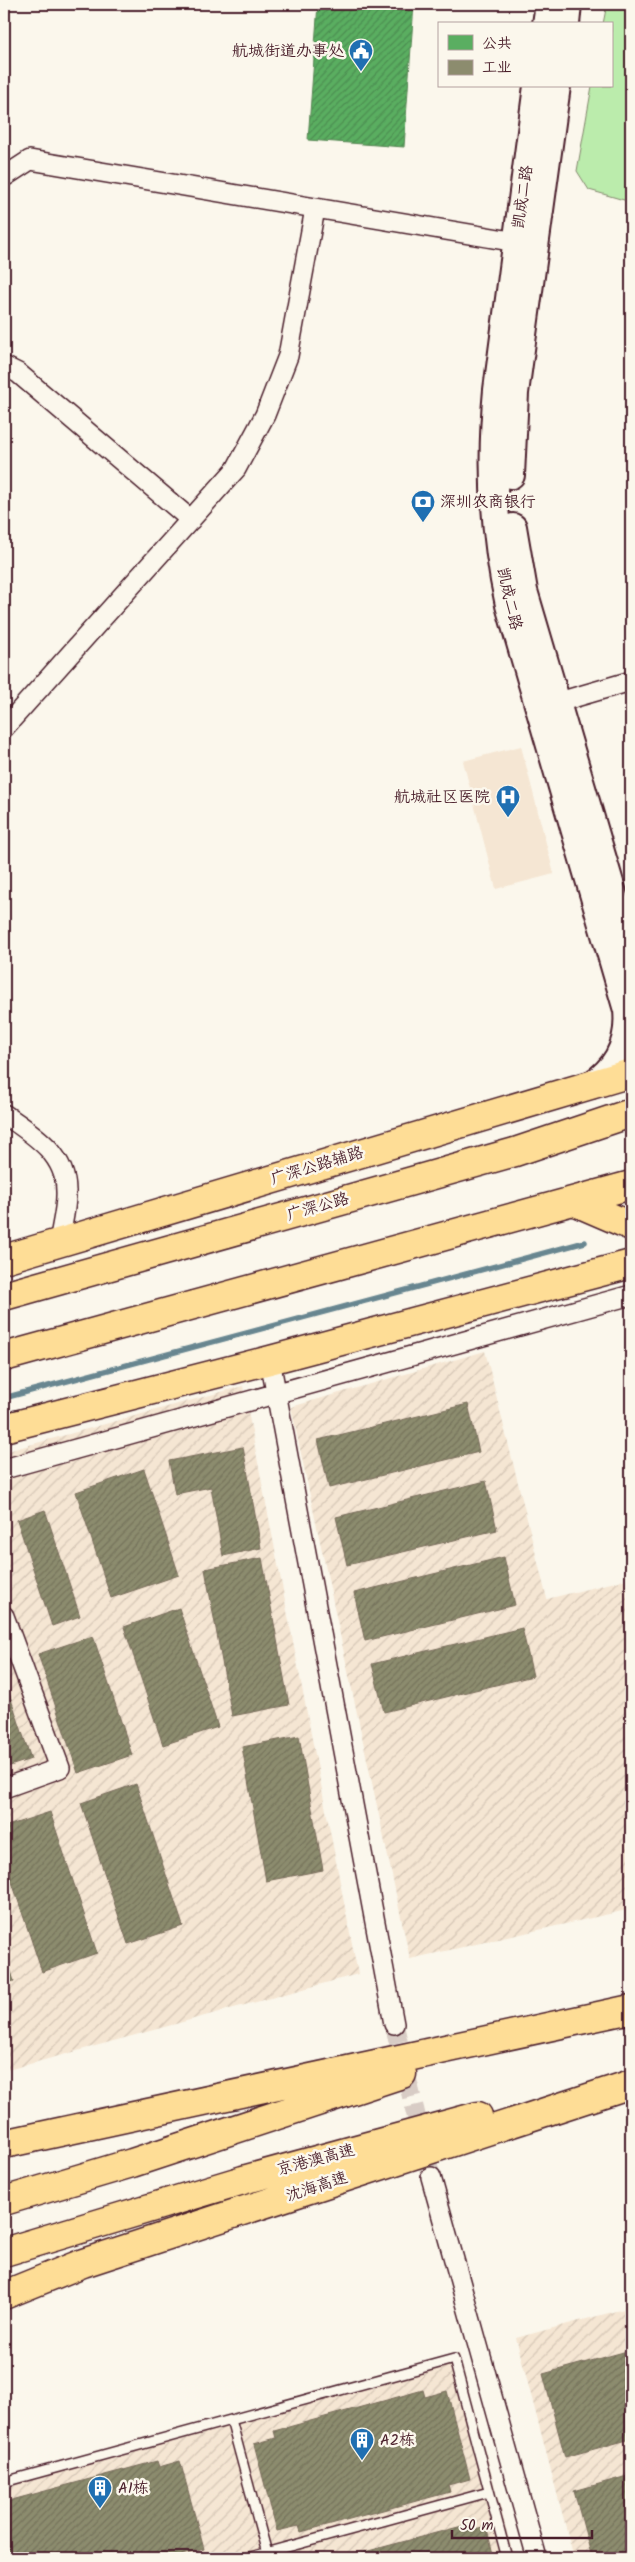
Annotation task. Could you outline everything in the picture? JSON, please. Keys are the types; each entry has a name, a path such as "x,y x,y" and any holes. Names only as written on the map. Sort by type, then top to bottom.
{"main road":[{"name":"广深公路辅路","path":"4,1259 631,1073"},
{"name":"广深公路","path":"4,1296 515,1152 631,1113"},
{"path":"4,1357 630,1186"},
{"path":"573,1201 631,1226"},
{"path":"4,1428 270,1360 631,1264"},
{"path":"4,2144 631,2009"},
{"path":"4,2201 141,2160 543,2027"},
{"name":"京港澳高速","path":"4,2252 243,2180 631,2075"},
{"name":"沈海高速","path":"4,2295 83,2263 631,2084"}],"street":[{"path":"546,22 549,4"},
{"path":"566,22 568,4"},
{"name":"凯成二路","path":"526,243 538,88"},
{"name":"凯成二路","path":"557,88 496,398 493,498 503,579 548,706 631,954"},
{"path":"4,177 30,160 526,243"},
{"path":"4,728 236,469 265,415 288,356 315,209"},
{"path":"4,366 18,373 191,520"},
{"path":"548,706 631,681"},
{"name":"凯成二路","path":"548,706 626,1010 627,1031 619,1057 608,1073 591,1085"},
{"path":"4,1114 40,1140 55,1157 64,1172 66,1191 59,1244"},
{"path":"4,1469 631,1294"},
{"path":"270,1360 394,2024"},
{"path":"4,1616 60,1768 4,1788"},
{"path":"431,2177 537,2558"}],"lane":[{"path":"4,2482 454,2359 507,2558"},
{"path":"231,2420 267,2556"},
{"path":"246,2558 267,2556 489,2492"}],"shaded area":[{"name":"航城社区医院","path":"521,746 554,874 496,889 463,761"},
{"path":"485,1351 547,1599 631,1578 631,1909 410,1959 291,1407"},
{"path":"243,1386 358,1974 4,2071 4,1452"},
{"path":"631,2307 631,2558 574,2558 516,2338"},
{"path":"459,2354 514,2558 4,2558 4,2478"}],"green space":[{"path":"607,4 631,4 631,202 589,190 577,171 592,88 612,88 612,22 603,22"}],"building: 公共":[{"name":"航城街道办事处","path":"318,4 414,4 404,147 308,140"}],"building: 工业":[{"path":"468,1404 479,1452 329,1488 318,1440"},
{"path":"243,1447 261,1548 223,1556 211,1487 175,1494 169,1461"},
{"path":"144,1469 179,1575 111,1598 76,1492"},
{"path":"486,1481 497,1530 347,1565 336,1517"},
{"path":"45,1510 80,1616 52,1626 17,1520"},
{"path":"504,1557 515,1605 365,1641 354,1593"},
{"path":"262,1558 289,1705 232,1716 205,1569"},
{"path":"179,1608 218,1727 163,1745 124,1627"},
{"path":"522,1628 533,1676 384,1712 372,1664"},
{"path":"93,1636 132,1755 78,1773 38,1654"},
{"path":"4,1678 31,1759 4,1768"},
{"path":"299,1736 323,1870 266,1881 242,1747"},
{"path":"136,1784 183,1926 128,1944 81,1803"},
{"path":"50,1812 97,1953 42,1972 4,1858 4,1827"},
{"path":"4,1950 14,1981 4,1984"},
{"path":"631,2350 631,2439 565,2457 543,2374"},
{"name":"A2栋","path":"423,2390 425,2397 447,2391 470,2479 448,2485 450,2492 301,2532 299,2526 277,2531 254,2444 276,2438 274,2431"},
{"name":"A1栋","path":"157,2461 159,2467 180,2461 204,2549 182,2555 183,2558 4,2558 4,2510 10,2508 8,2501"},
{"path":"631,2475 631,2558 592,2558 574,2491"},
{"path":"462,2526 464,2532 486,2526 494,2558 342,2558"}],"waterway":[{"path":"4,1398 585,1242"}],"tunnel":[{"path":"394,2024 431,2177"}],"place":[{"name":"航城街道办事处","path":"361,72"},
{"name":"深圳农商银行","path":"423,523"},
{"name":"航城社区医院","path":"508,818"},
{"name":"A2栋","path":"362,2461"},
{"name":"A1栋","path":"100,2509"}]}
